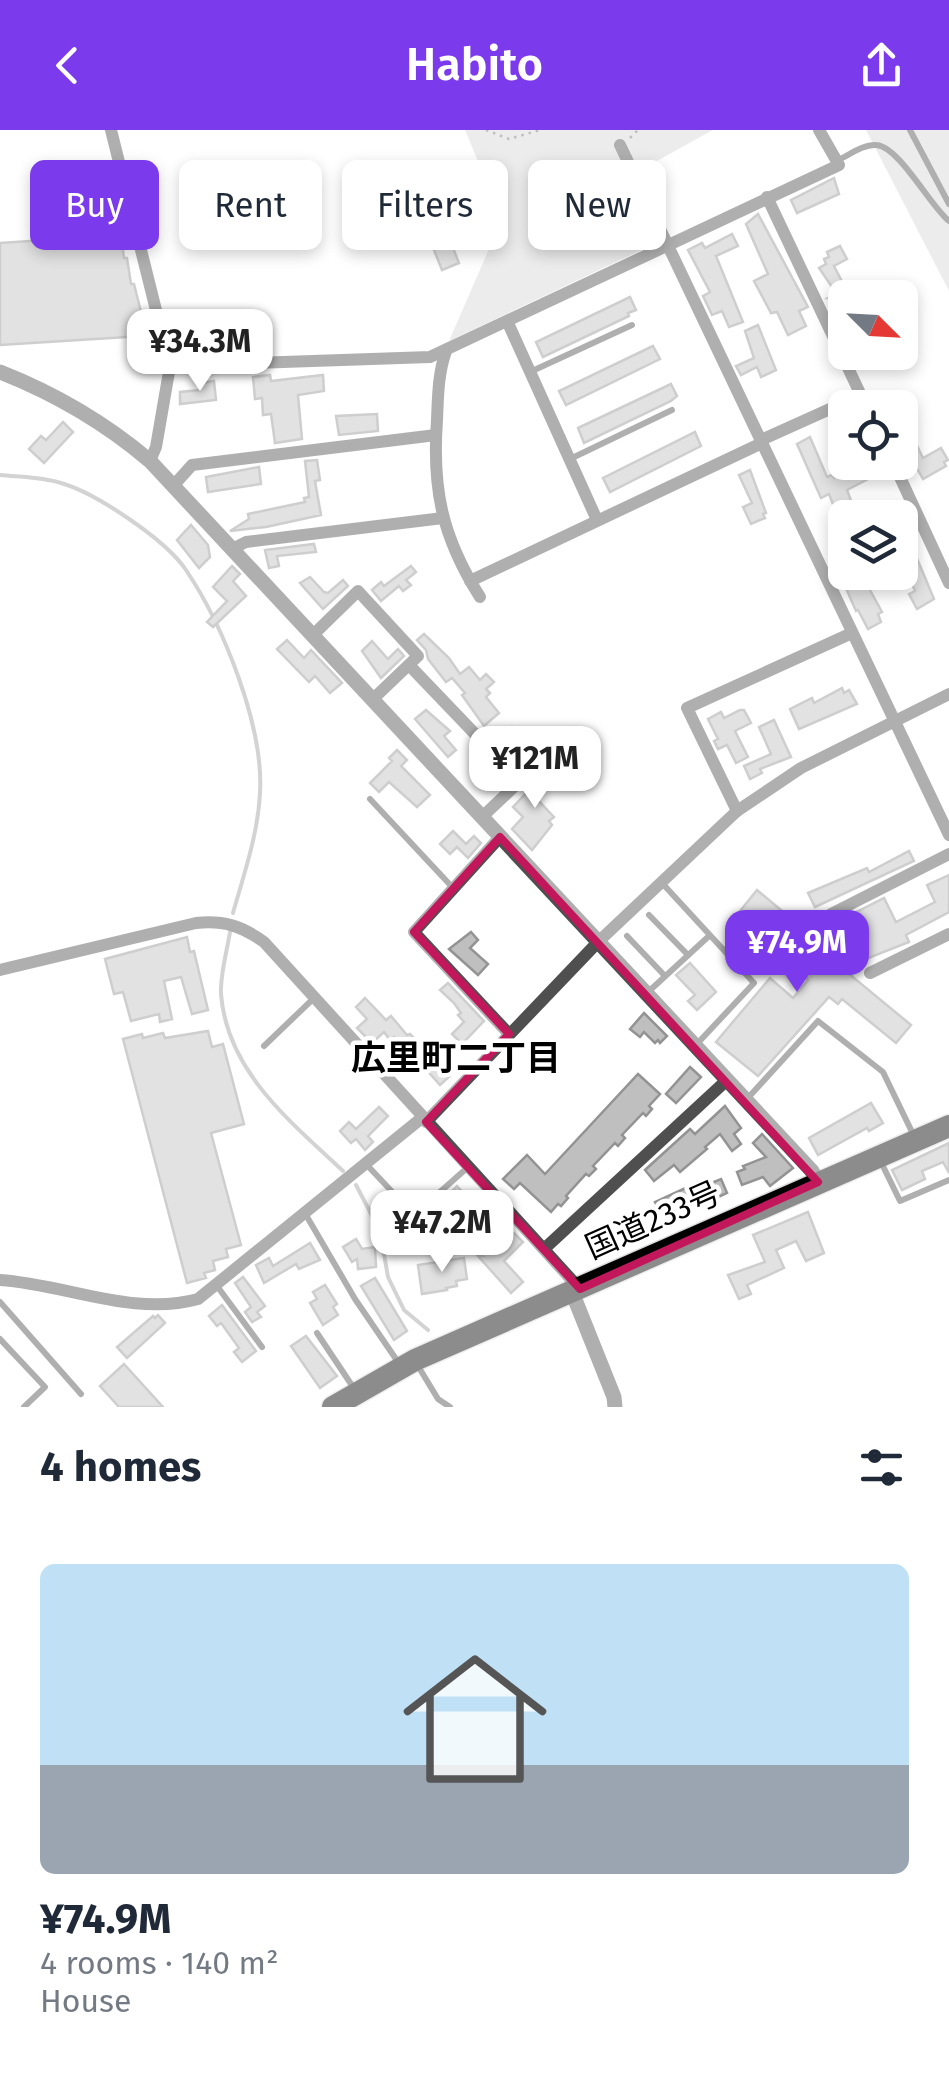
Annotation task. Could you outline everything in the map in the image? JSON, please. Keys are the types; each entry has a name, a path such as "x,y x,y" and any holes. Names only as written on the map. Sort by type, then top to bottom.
{"highway":[{"name":"国道233号","path":"333,1407 408,1364 949,1126"}],"street":[{"path":"111,130 170,366 150,461"},
{"path":"170,366 411,359 446,351 839,165 819,130"},
{"path":"624,142 668,246 949,835"},
{"path":"767,197 859,390"},
{"path":"508,322 597,520"},
{"path":"446,351 440,371 436,435 437,497 470,582 480,597"},
{"path":"0,372 46,390 82,410 150,461 818,1182"},
{"path":"470,582 761,442 828,415"},
{"path":"174,485 192,465 436,435"},
{"path":"900,480 949,583"},
{"path":"234,548 246,542 443,518"},
{"path":"312,636 358,591 418,656 373,699"},
{"path":"737,811 687,708 852,632"},
{"path":"409,665 520,781"},
{"path":"0,1280 152,1304 180,1304 198,1299 424,1120 598,942 737,811 801,768 949,694"},
{"path":"482,817 543,759"},
{"path":"500,837 414,932 509,1034"},
{"path":"831,914 949,854"},
{"path":"0,970 216,921 249,931 264,942 544,1249 576,1290 615,1407"},
{"path":"870,973 949,934"},
{"path":"544,1249 727,1080"}],"lane":[{"path":"910,130 949,204"},
{"path":"837,161 870,146 882,146 897,157 949,221"},
{"path":"530,372 632,326"},
{"path":"570,459 672,410"},
{"path":"370,798 454,888"},
{"path":"662,882 754,984 695,1046"},
{"path":"649,914 688,955"},
{"path":"627,936 665,976"},
{"path":"646,994 709,936"},
{"path":"264,1046 314,998"},
{"path":"746,1100 818,1021 883,1072 916,1140"},
{"path":"878,1156 900,1201 949,1180"},
{"path":"366,1164 414,1215 468,1167"},
{"path":"306,1214 355,1299 408,1364 450,1407"},
{"path":"216,1286 262,1347"},
{"path":"0,1302 81,1394"},
{"path":"316,1332 357,1392"},
{"path":"0,1339 45,1387 24,1407"}],"path":[{"path":"486,130 509,140 540,130"},
{"path":"624,142 638,130"}],"highlighted area":[{"path":"500,837 818,1182 580,1289 426,1122 509,1034 414,932"}],"shaded area":[{"path":"465,130 713,130 659,160 528,160 528,250 641,250 449,341 489,250 508,250 508,160 477,160"},
{"path":"866,130 949,130 949,291"}],"building":[{"path":"834,178 839,194 797,213 791,200"},
{"path":"758,214 808,307 799,311 806,326 788,335 754,281 768,274 746,224"},
{"path":"732,234 738,246 716,256 743,322 729,327 722,311 712,315 703,296 710,292 688,250 702,243 705,248"},
{"path":"30,241 30,250 123,250 142,316 142,336 0,345 0,243"},
{"path":"840,246 847,259 834,266 841,280 828,281 819,268 826,264 827,252"},
{"path":"434,250 454,250 459,263 442,270"},
{"path":"630,297 636,310 629,316 543,357 536,342"},
{"path":"758,325 776,370 761,377 757,367 741,375 736,366 754,358 745,331"},
{"path":"653,346 660,359 566,405 559,391"},
{"path":"270,375 271,381 323,375 324,391 298,395 302,439 275,443 271,414 263,415 262,398 255,399 253,377"},
{"path":"214,381 216,400 180,404 180,392 200,390 200,383"},
{"path":"671,384 677,396 671,401 584,443 578,428"},
{"path":"377,414 378,431 339,435 336,416"},
{"path":"63,422 73,432 44,463 29,449 41,436 46,440"},
{"path":"695,432 701,446 610,492 603,478"},
{"path":"810,437 828,480 866,480 847,490 851,500 831,500 829,494 821,498 797,444"},
{"path":"918,448 923,458 941,448 948,460 944,462 946,466 923,479 918,470"},
{"path":"317,460 320,480 315,481 321,515 230,531 249,519 248,514 305,502 304,498 309,497 305,461"},
{"path":"259,467 261,484 208,492 206,477"},
{"path":"750,470 766,513 765,518 751,524 743,507 752,503 739,475"},
{"path":"191,525 208,545 210,557 199,568 177,540"},
{"path":"314,544 316,552 277,556 279,566 269,568 265,550"},
{"path":"918,561 934,599 917,609 909,594 915,591"},
{"path":"232,566 240,574 233,581 246,596 213,627 207,622 227,601 213,587"},
{"path":"411,566 416,572 406,580 411,585 403,591 399,586 381,601 372,590"},
{"path":"310,577 328,593 343,580 348,586 323,609 300,583"},
{"path":"847,590 870,590 882,612 878,614 881,622 868,629"},
{"path":"424,634 460,674 469,667 480,680 486,674 494,682 486,689 490,693 486,697 499,713 484,726 462,695 465,693 452,678 446,682 428,659 417,640"},
{"path":"287,640 304,658 311,650 342,683 330,693 315,676 309,682 277,649"},
{"path":"372,641 388,659 398,649 404,656 381,678 362,651"},
{"path":"842,688 844,693 849,690 857,704 799,729 790,709 812,698 814,703"},
{"path":"426,710 450,731 444,736 456,750 448,757 415,719"},
{"path":"744,710 751,723 735,731 748,757 736,763 727,745 718,749 714,741 718,739 708,719 721,712 724,718"},
{"path":"774,720 791,757 760,769 762,773 750,779 744,766 771,754 759,727"},
{"path":"512,727 530,747 527,750 532,756 522,766 499,738"},
{"path":"397,750 407,760 401,766 430,795 417,807 389,782 379,792 370,783 392,761 389,758"},
{"path":"553,765 561,774 537,799 554,817 532,850 512,829 523,817 513,807"},
{"path":"453,831 466,844 474,836 481,843 468,858 457,847 450,854 440,844"},
{"path":"909,851 914,861 815,907 808,893 867,868 869,872"},
{"path":"949,875 949,912 906,935 909,942 861,961 847,931 842,933 837,922 884,898 896,922 935,902 927,885"},
{"path":"757,890 818,941 814,945 911,1025 896,1043 842,999 838,1004 829,997 758,1076 716,1042 770,978 793,998 808,980 804,976 810,969 740,911"},
{"path":"471,932 478,940 470,948 488,964 478,975 449,949"},
{"path":"187,937 208,1010 192,1014 181,977 164,981 172,1019 160,1022 159,1014 131,1021 123,992 114,994 105,959"},
{"path":"690,963 716,992 697,1010 688,1001 695,995 676,975"},
{"path":"448,983 484,1021 462,1044 452,1034 464,1022 458,1015 461,1013 440,990"},
{"path":"365,998 386,1020 391,1016 450,1076 440,1085 394,1037 390,1040 384,1032 372,1043 357,1028 367,1019 356,1007"},
{"path":"644,1013 667,1036 660,1043 644,1032 640,1037 630,1029"},
{"path":"208,1031 212,1047 223,1044 244,1124 211,1133 241,1245 226,1249 228,1257 213,1261 215,1270 204,1273 206,1278 187,1283 123,1039 142,1034 143,1038 163,1033 165,1038"},
{"path":"690,1067 701,1077 676,1103 666,1094"},
{"path":"638,1074 660,1094 649,1106 652,1109 622,1135 625,1138 593,1166 596,1169 589,1176 586,1174 561,1206 558,1204 551,1212 520,1183 514,1189 503,1179 527,1155 545,1174"},
{"path":"871,1103 883,1123 818,1155 809,1138"},
{"path":"725,1106 741,1128 734,1134 741,1144 732,1151 720,1134 680,1172 674,1165 654,1181 645,1170 690,1129 695,1134"},
{"path":"379,1107 388,1116 368,1136 373,1142 365,1150 356,1139 351,1143 340,1131 349,1122 356,1129"},
{"path":"762,1134 793,1168 770,1186 763,1177 742,1185 737,1172 766,1157 753,1143"},
{"path":"949,1143 949,1173 943,1162 922,1171 925,1179 902,1190 892,1170"},
{"path":"721,1179 727,1193 687,1212 683,1201 660,1212 655,1202 692,1185 694,1190"},
{"path":"457,1186 489,1213 474,1228 495,1252 514,1233 523,1242 504,1261 523,1282 511,1293 465,1236 454,1246 436,1227 462,1204 451,1192"},
{"path":"808,1212 824,1253 806,1261 796,1241 776,1250 784,1268 747,1285 751,1294 739,1299 728,1275 765,1262 753,1235"},
{"path":"356,1239 362,1249 375,1247 376,1267 358,1269 357,1259 352,1262 343,1247"},
{"path":"310,1243 320,1260 299,1269 296,1264 264,1283 256,1265 269,1258 273,1266"},
{"path":"464,1258 467,1279 456,1281 457,1286 447,1290 422,1294 418,1265"},
{"path":"243,1277 265,1306 257,1312 261,1317 252,1322 245,1312 251,1307 235,1283"},
{"path":"375,1278 407,1331 394,1340 361,1286"},
{"path":"325,1285 337,1304 333,1307 338,1315 323,1325 310,1303 317,1299 313,1292"},
{"path":"222,1305 256,1351 242,1362 234,1352 239,1348 221,1323 217,1326 209,1316"},
{"path":"158,1315 165,1323 127,1358 117,1347"},
{"path":"306,1336 337,1376 320,1388 291,1346"},
{"path":"124,1364 163,1407 119,1407 100,1386"}],"waterway":[{"path":"0,475 61,483 111,507 176,558 214,619 248,708 259,766 256,824 233,913"},
{"path":"230,932 221,994 235,1048 265,1094 343,1171"},
{"path":"356,1185 380,1231 388,1277 404,1310 428,1330"}],"district":[{"name":"広里町二丁目","path":"456,1058"}]}
